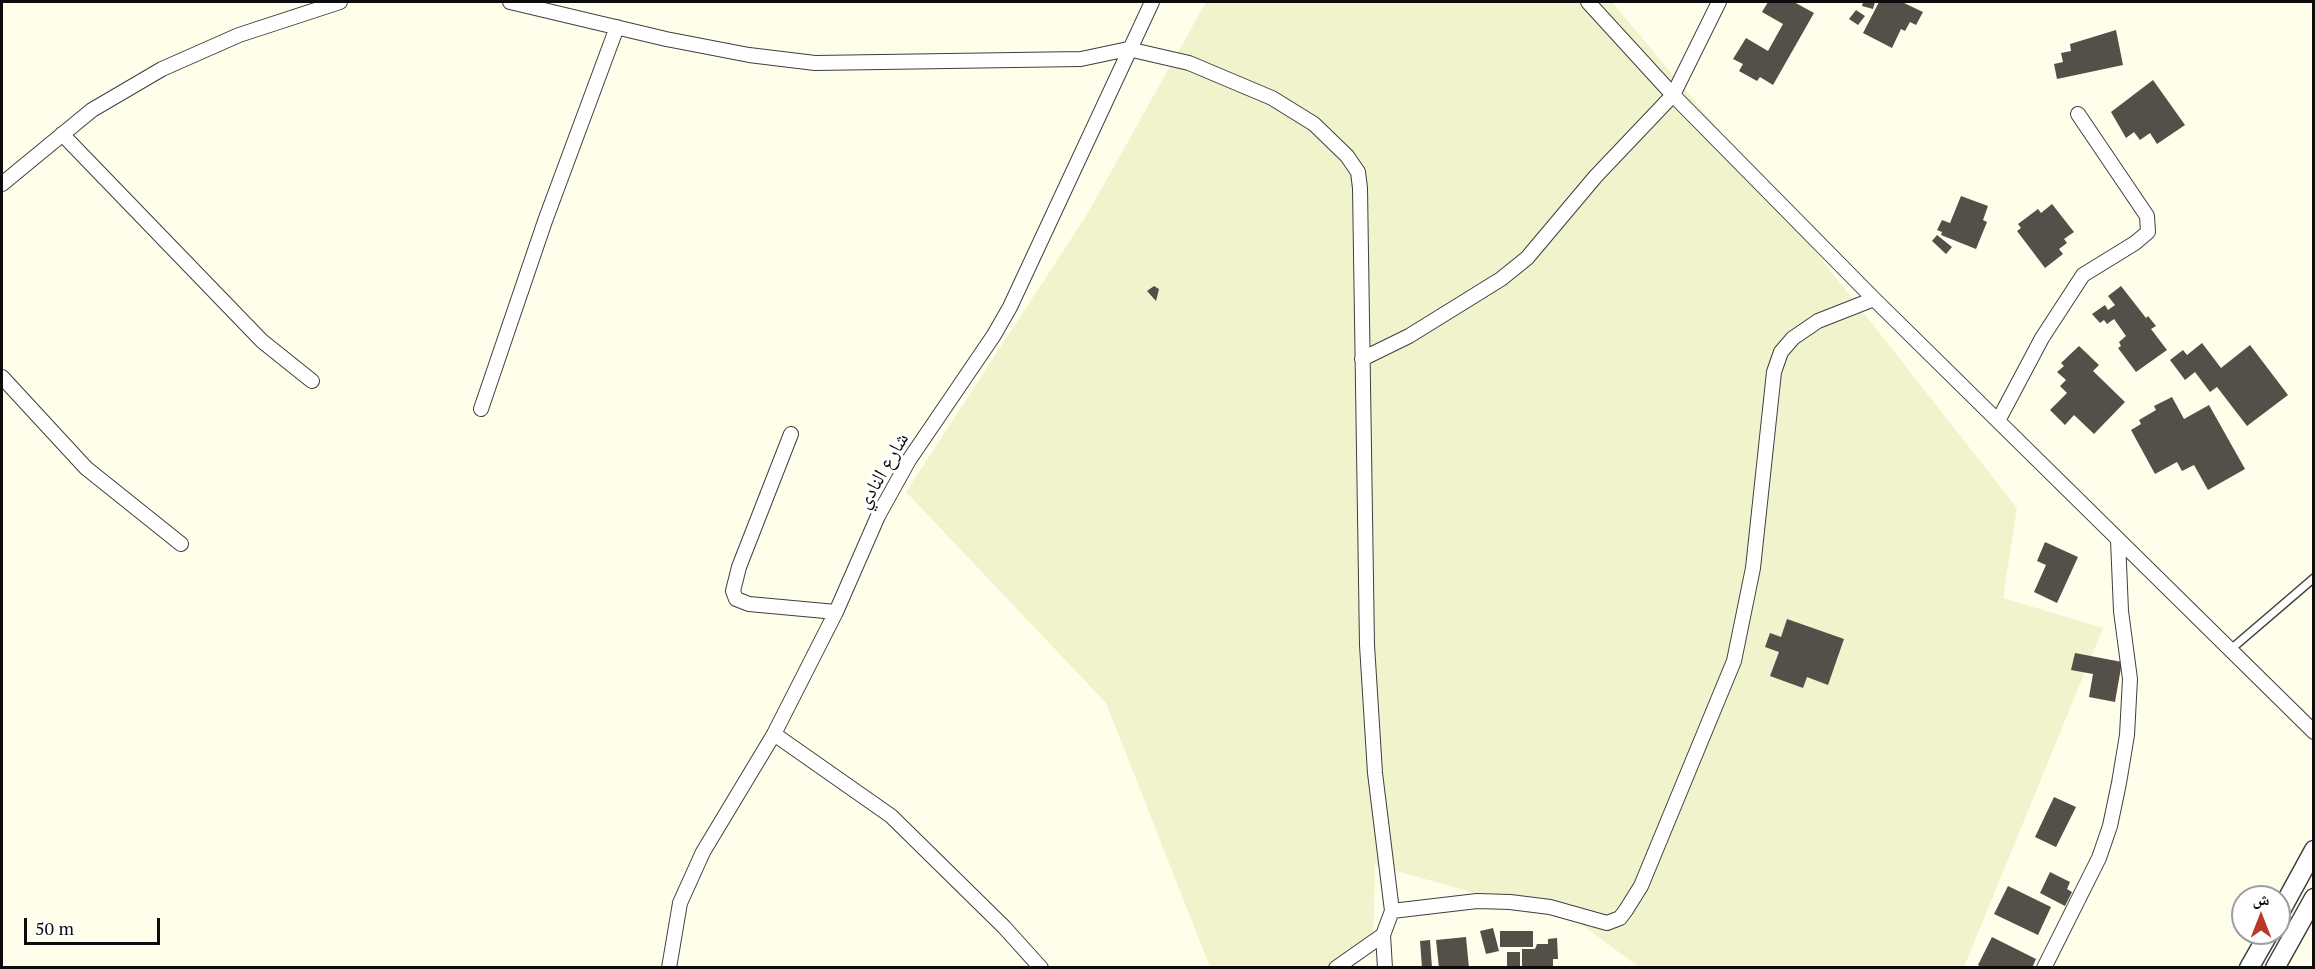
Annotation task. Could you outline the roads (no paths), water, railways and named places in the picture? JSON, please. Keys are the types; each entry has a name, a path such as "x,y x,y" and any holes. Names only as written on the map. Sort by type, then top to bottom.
{"street":[{"path":"2,184 92,110 162,69 239,35 340,2"},
{"path":"510,2 749,55 815,63 1081,59 1128,49 1189,63 1272,98 1314,124 1347,156 1358,172 1360,188 1365,582 1371,728 1392,911 1383,935 1385,968"},
{"name":"شارع النادي","path":"669,968 680,903 703,852 774,734 836,612 878,516 909,460 994,335 1010,307 1128,49 1152,2"},
{"path":"1588,2 1673,95 1874,299 1999,419 2313,732"},
{"path":"1362,359 1409,336 1501,279 1527,258 1596,176 1673,95 1719,2"},
{"path":"481,409 545,221 617,27"},
{"path":"1999,419 2042,338 2083,275 2135,243 2148,232 2147,216 2078,114"},
{"path":"62,134 262,341 312,381"},
{"path":"1392,911 1477,901 1510,902 1550,907 1607,923 1620,918 1641,886 1737,651 1753,568 1774,372 1781,352 1793,338 1818,321 1874,299"},
{"path":"2,377 86,468 181,544"},
{"path":"791,434 739,567 733,591 736,599 749,603 836,612"},
{"path":"2044,968 2099,858 2110,826 2121,775 2127,735 2130,678 2121,611 2118,540"},
{"path":"774,734 891,816 1004,927 1041,968"},
{"path":"2291,891 2313,850"},
{"path":"2275,968 2313,898"},
{"path":"1336,968 1383,935"},
{"path":"2249,968 2262,945"}],"lane":[{"path":"2229,650 2313,578"}]}
